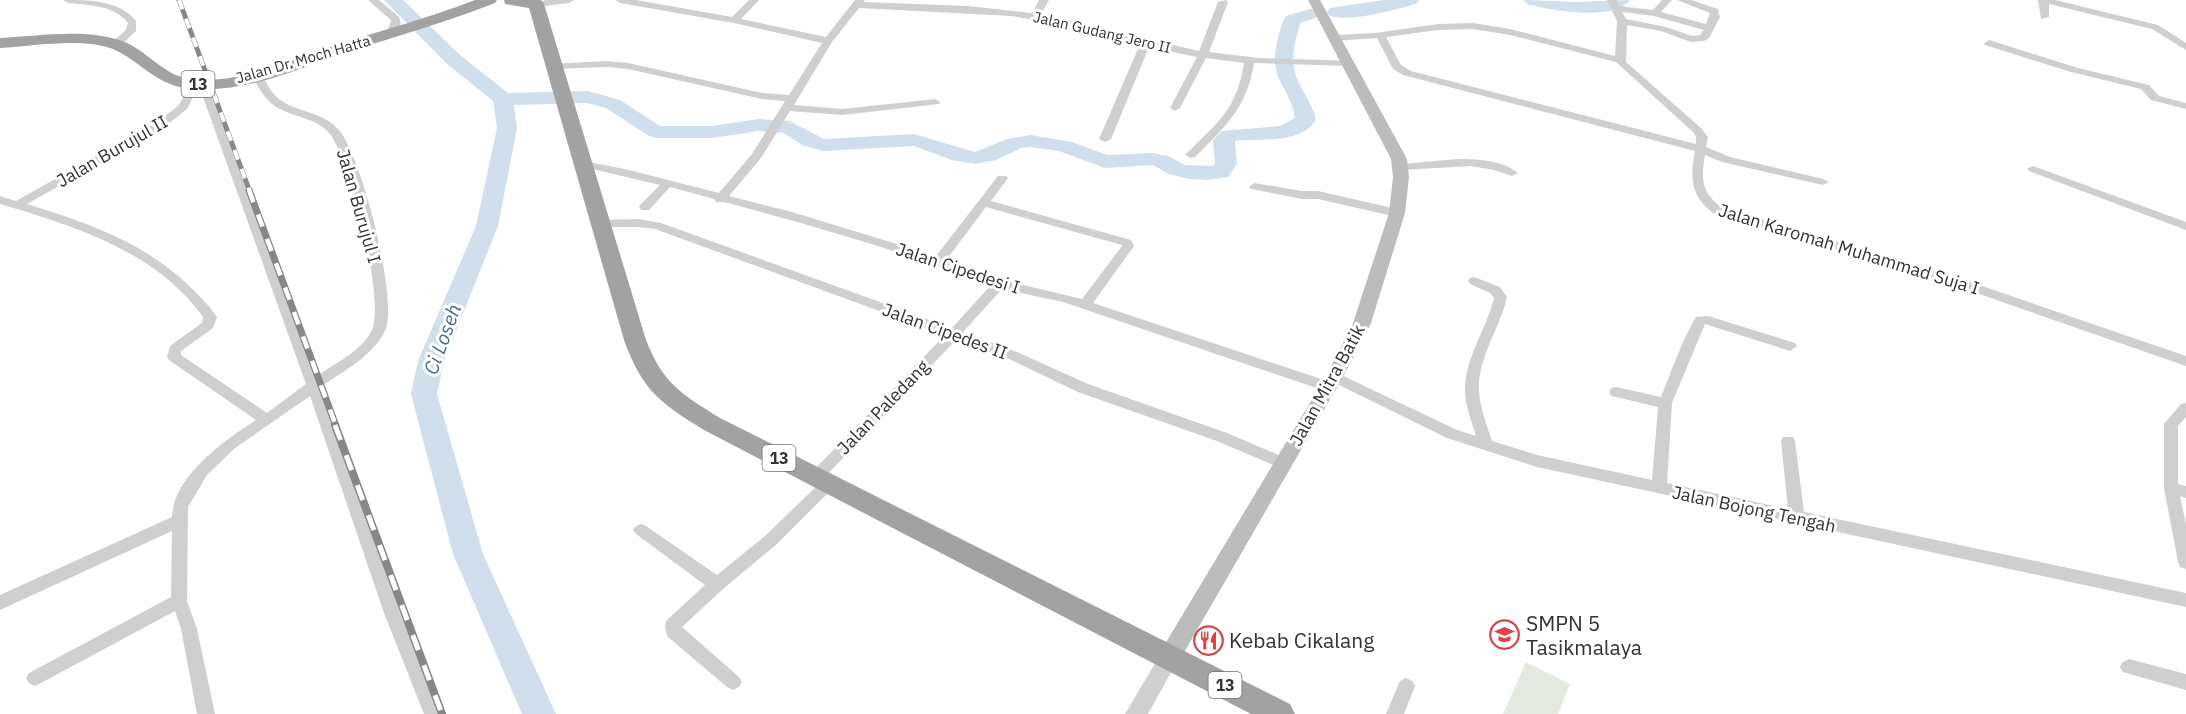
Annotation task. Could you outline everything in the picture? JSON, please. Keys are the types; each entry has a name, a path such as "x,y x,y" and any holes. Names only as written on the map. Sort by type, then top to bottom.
{"highway":[{"name":"13","path":"396,32 450,16 489,0"},
{"name":"13","path":"468,9 509,1 533,2 640,354 650,376 660,390 712,424 1280,714"},
{"name":"Jalan Dr. Moch Hatta","path":"4,45 86,40 116,44 175,80 199,84 257,75 396,32"}],"main road":[{"name":"Jalan Mitra Batik","path":"1170,656 1331,382 1362,323 1397,213 1401,167 1395,150 1314,0"}],"street":[{"path":"68,0 108,6 120,10 131,19 133,23 131,31 116,44"},
{"path":"373,0 396,20 396,32"},
{"path":"533,2 569,0"},
{"path":"620,0 734,20 828,41"},
{"path":"734,20 754,0"},
{"path":"1035,16 1044,0"},
{"path":"1615,5 1629,0"},
{"path":"1655,13 1666,0"},
{"path":"1622,21 1663,29 1691,39 1704,38 1715,11 1682,0"},
{"path":"2044,17 2044,0 2155,27 2186,46"},
{"path":"1175,108 1203,54 1222,2"},
{"path":"720,199 771,136 828,41 859,3"},
{"name":"Jalan Gudang Jero II","path":"859,3 963,4 1035,16 1203,54 1292,64 1347,63"},
{"path":"1335,38 1380,35 1430,27 1474,27 1491,29 1595,57 1620,60 1622,21 1615,5"},
{"path":"1615,5 1709,27"},
{"path":"1380,35 1397,67 1407,73 1701,149 1726,160 1822,182"},
{"path":"1105,139 1146,42"},
{"path":"1989,43 2075,70 2145,87 2155,98 2186,106"},
{"path":"1191,155 1231,116 1244,89 1249,60"},
{"name":"Jalan Karomah Muhammad Suja I","path":"1620,60 1698,130 1702,137 1697,189 1701,198 1717,210 1943,277 2186,361"},
{"path":"553,66 607,64 628,66 836,113 935,102"},
{"name":"Jalan Burujul I","path":"206,714 189,629 179,601 180,507 202,471 230,444 267,420 368,346 376,337 383,317 377,261 349,161 336,133 317,120 279,105 269,98 257,75"},
{"path":"199,84 313,386 392,613 433,714"},
{"name":"Jalan Burujul II","path":"17,205 164,123 183,107 199,84"},
{"path":"1401,167 1470,161 1492,164 1512,172"},
{"name":"Jalan Cipedesi I","path":"584,165 788,215 939,261 999,284 1085,305 1331,382"},
{"path":"2033,170 2186,226"},
{"path":"939,261 1002,178"},
{"path":"645,207 668,184"},
{"path":"1255,187 1302,195 1317,195 1397,213"},
{"path":"0,200 98,232 129,245 148,257 180,284 208,313 210,320 208,325 175,349 172,354 174,357 267,420"},
{"path":"982,202 1127,243 1128,246 1085,305"},
{"name":"Jalan Cipedes II","path":"600,223 638,223 657,226 1012,355 1083,388 1222,437 1283,463"},
{"path":"1474,281 1495,290 1501,297 1476,365 1472,386 1476,414 1485,444"},
{"name":"Jalan Paledang","path":"733,682 673,628 675,622 771,540 822,480 999,284"},
{"path":"1659,488 1665,403 1693,334 1702,320 1790,346"},
{"name":"Jalan Bojong Tengah","path":"1331,382 1452,434 1537,461 2186,600"},
{"path":"1616,392 1665,403"},
{"path":"2186,408 2171,424 2186,562"},
{"path":"1788,441 1797,518"},
{"path":"0,603 179,521"},
{"path":"641,530 717,584"},
{"path":"35,678 179,601"},
{"path":"1136,714 1170,656"},
{"path":"2129,667 2186,682"},
{"path":"1395,714 1406,686"}],"shaded area":[{"path":"1526,662 1570,684 1558,714 1503,714"}],"waterway":[{"name":"Ci Loseh","path":"393,0 453,59 503,99"},
{"path":"1336,12 1366,9 1410,0"},
{"path":"1533,0 1577,8 1599,6 1621,0"},
{"path":"503,99 588,97 613,104 656,132 711,132 759,125 789,127 809,141 823,145 914,140 975,158 989,155 1014,143 1030,141 1065,146 1105,162 1153,159 1182,171 1214,173 1220,172 1226,164 1223,140 1229,135 1280,132 1298,126 1306,120 1301,104 1285,74 1284,59 1292,20 1310,14"},
{"name":"Ci Loseh","path":"503,99 507,128 487,226 431,361 424,394 468,554 539,714"}],"railway":[{"path":"179,0 250,192"},
{"path":"249,190 336,426"},
{"path":"335,425 442,714"}],"place":[{"name":"SMPN 5 Tasikmalaya","path":"1505,635"},
{"name":"Kebab Cikalang","path":"1208,640"}]}
